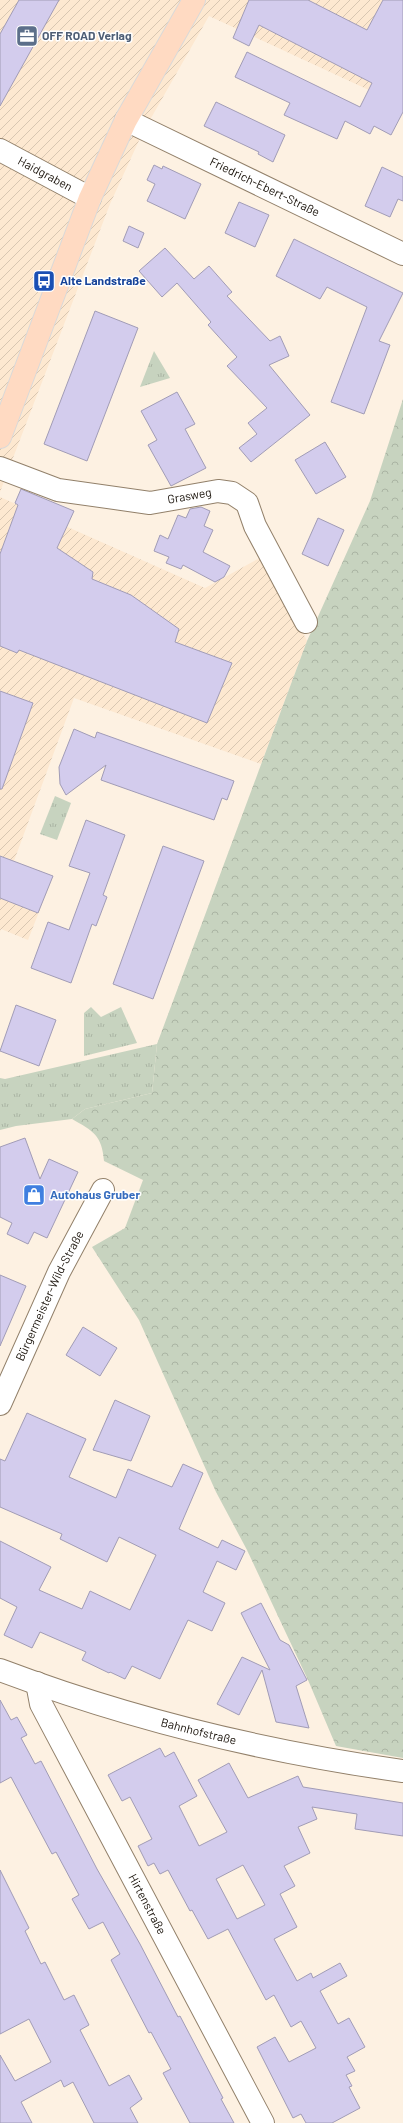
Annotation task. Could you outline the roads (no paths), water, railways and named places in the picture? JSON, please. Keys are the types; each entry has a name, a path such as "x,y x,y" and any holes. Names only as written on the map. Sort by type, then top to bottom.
{"main road":[{"path":"0,437 90,198 126,120 194,0"}],"street":[{"name":"Friedrich-Ebert-Straße","path":"126,120 403,254"},
{"name":"Haidgraben","path":"0,150 90,198"},
{"name":"Grasweg","path":"0,468 58,490 150,503 218,491 232,493 247,503 255,526 306,622"},
{"name":"Bürgermeister-Wild-Straße","path":"0,1404 59,1272 102,1190"},
{"name":"Bahnhofstraße","path":"0,1670 158,1722 336,1762 403,1772"},
{"name":"Hirtenstraße","path":"37,1683 41,1704 263,2123"}],"place":[{"name":"OFF ROAD Verlag","path":"27,36"},
{"name":"Alte Landstraße","path":"44,281"},
{"name":"Autohaus Gruber","path":"34,1195"}]}
